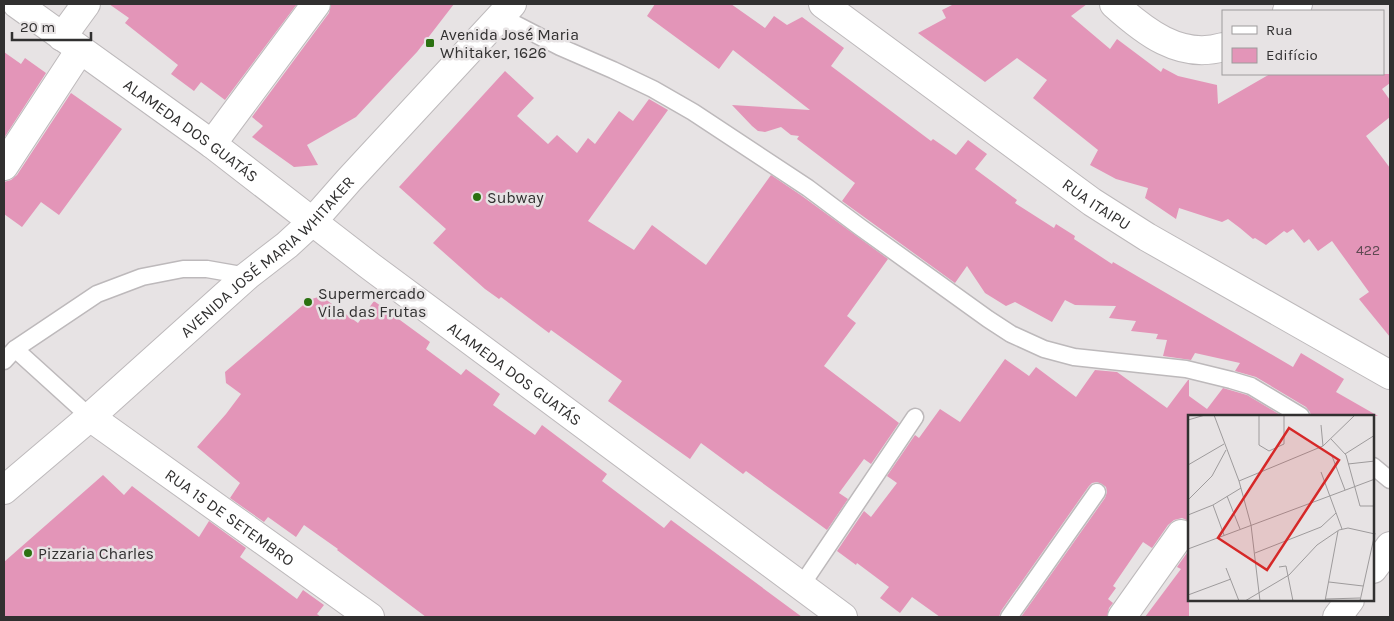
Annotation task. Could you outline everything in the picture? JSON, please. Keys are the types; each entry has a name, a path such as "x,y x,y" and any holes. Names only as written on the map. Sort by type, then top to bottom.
{"street":[{"name":"ALAMEDA DOS GUATÁS","path":"17,4 212,144 378,272 843,617"},
{"path":"4,166 71,43 86,4"},
{"path":"212,144 316,4"},
{"name":"RUA ITAIPU","path":"823,4 1100,207 1147,237 1390,375"},
{"path":"1114,4 1156,37 1178,46 1200,50 1222,47"},
{"name":"AVENIDA JOSÉ MARIA WHITAKER","path":"4,490 90,417 247,276 287,245 312,222 506,10"},
{"name":"RUA 15 DE SETEMBRO","path":"90,417 370,617"},
{"path":"1122,617 1181,534"},
{"path":"1374,568 1390,546"},
{"path":"1337,617 1349,601"}],"lane":[{"path":"506,10 560,47 653,89 693,112 808,188 1011,334 1044,349 1074,357 1186,369 1231,380 1251,386 1299,415"},
{"path":"90,417 9,355 97,294 142,277 183,269 207,269 247,276"},
{"path":"801,586 915,417"},
{"path":"1374,467 1390,480"},
{"path":"1009,617 1097,492"}],"building":[{"path":"109,4 297,4 225,100 201,82 194,91 171,74 178,65 125,23 129,18"},
{"path":"331,4 454,4 417,52 356,117 307,145 318,165 294,167 252,137 263,126 252,117 329,13"},
{"path":"655,4 731,4 765,28 774,16 787,25 802,17 844,48 831,66 931,141 933,139 956,155 968,140 987,154 975,169 1017,200 1015,203 1054,228 1056,224 1075,236 1074,239 1112,264 1113,262 1293,367 1301,353 1344,379 1336,392 1378,416 1311,415 1306,407 1256,377 1235,371 1240,363 1195,353 1191,360 1163,356 1167,340 1156,339 1158,334 1131,331 1136,321 1109,318 1116,306 1075,305 1065,300 1052,322 1015,302 1006,306 985,293 967,266 955,283 842,201 855,183 797,139 799,136 791,135 781,127 765,132 758,131 732,105 810,110 733,50 719,69 647,16"},
{"path":"954,4 1087,4 1071,16 1110,49 1117,39 1161,72 1163,68 1178,76 1217,85 1218,104 1268,75 1390,74 1390,83 1382,89 1390,100 1390,117 1366,136 1390,168 1390,337 1359,299 1369,292 1332,241 1318,251 1309,239 1304,243 1293,229 1287,233 1284,231 1266,245 1255,238 1253,239 1228,219 1222,222 1179,208 1176,219 1145,198 1148,188 1116,179 1090,165 1098,150 1033,98 1047,80 1017,58 985,82 918,33 946,18 942,10"},
{"path":"4,52 21,64 25,58 46,73 4,138"},
{"path":"505,71 534,98 517,116 548,144 557,135 577,153 588,138 595,144 619,111 633,121 649,99 668,110 588,221 634,250 652,225 706,265 771,175 888,259 847,316 856,323 824,366 899,423 871,464 864,459 839,493 848,499 827,530 746,471 743,474 701,443 690,459 608,401 622,381 551,330 549,333 501,297 499,299 485,289 433,243 446,229 399,187"},
{"path":"71,93 122,129 59,215 41,202 22,227 4,214 4,182 11,180 17,175"},
{"path":"321,296 358,323 374,301 430,342 426,349 461,375 466,369 500,394 493,405 535,435 542,425 607,474 602,481 664,528 671,520 802,617 426,617 304,525 296,537 268,517 264,522 230,498 240,483 197,447 241,394 226,383 225,372 309,300"},
{"path":"1005,359 1029,376 1036,367 1076,397 1095,370 1117,372 1167,408 1189,380 1189,396 1207,409 1223,388 1247,395 1280,415 1188,415 1188,521 1182,518 1174,520 1168,525 1152,548 1143,542 1113,586 1116,588 1108,599 1113,603 1109,608 1107,617 1021,617 1105,498 1106,487 1097,482 1089,486 1001,611 999,617 940,617 912,597 900,613 880,598 889,587 857,563 856,565 837,551 864,511 871,517 897,483 887,476 915,435 919,438 940,409 960,422"},
{"path":"103,475 124,495 132,486 199,537 209,521 246,548 240,557 297,599 303,590 324,605 317,614 321,617 4,617 4,562"},
{"path":"1188,551 1189,617 1145,617 1181,569 1177,567"}],"place":[{"name":"Avenida José Maria Whitaker, 1626","path":"430,43"},
{"name":"Subway","path":"477,197"},
{"name":"Supermercado Vila das Frutas","path":"308,302"},
{"name":"Pizzaria Charles","path":"28,553"}]}
